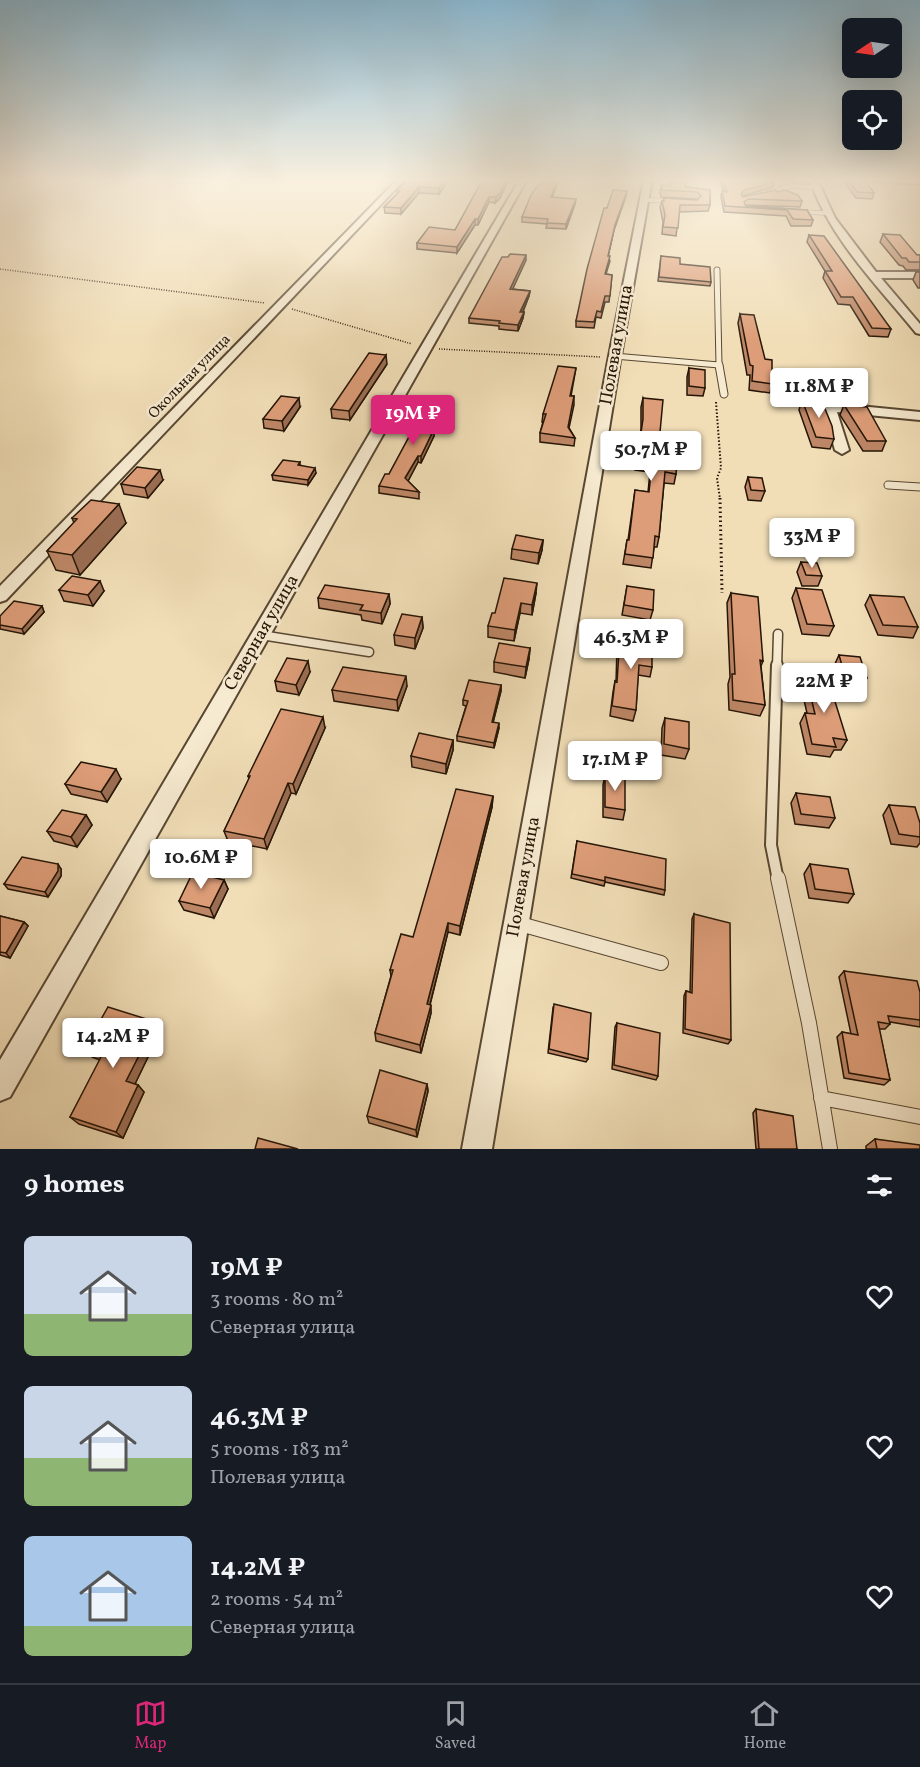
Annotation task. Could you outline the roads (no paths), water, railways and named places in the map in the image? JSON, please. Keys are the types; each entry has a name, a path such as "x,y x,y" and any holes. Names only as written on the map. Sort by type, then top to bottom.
{"street":[{"name":"Окольная улица","path":"0,596 351,233"},
{"name":"Северная улица","path":"0,1087 493,233"},
{"name":"Полевая улица","path":"477,1149 614,358 639,233"},
{"path":"844,233 920,331"},
{"path":"875,275 920,275"},
{"path":"842,450 829,408 920,416"}],"lane":[{"path":"717,270 720,393"},
{"path":"614,358 719,365"},
{"path":"888,485 920,487"},
{"path":"778,634 771,845 808,1023 830,1149"},
{"path":"261,635 369,652"},
{"path":"516,923 661,963"},
{"path":"821,1098 920,1117"}]}
